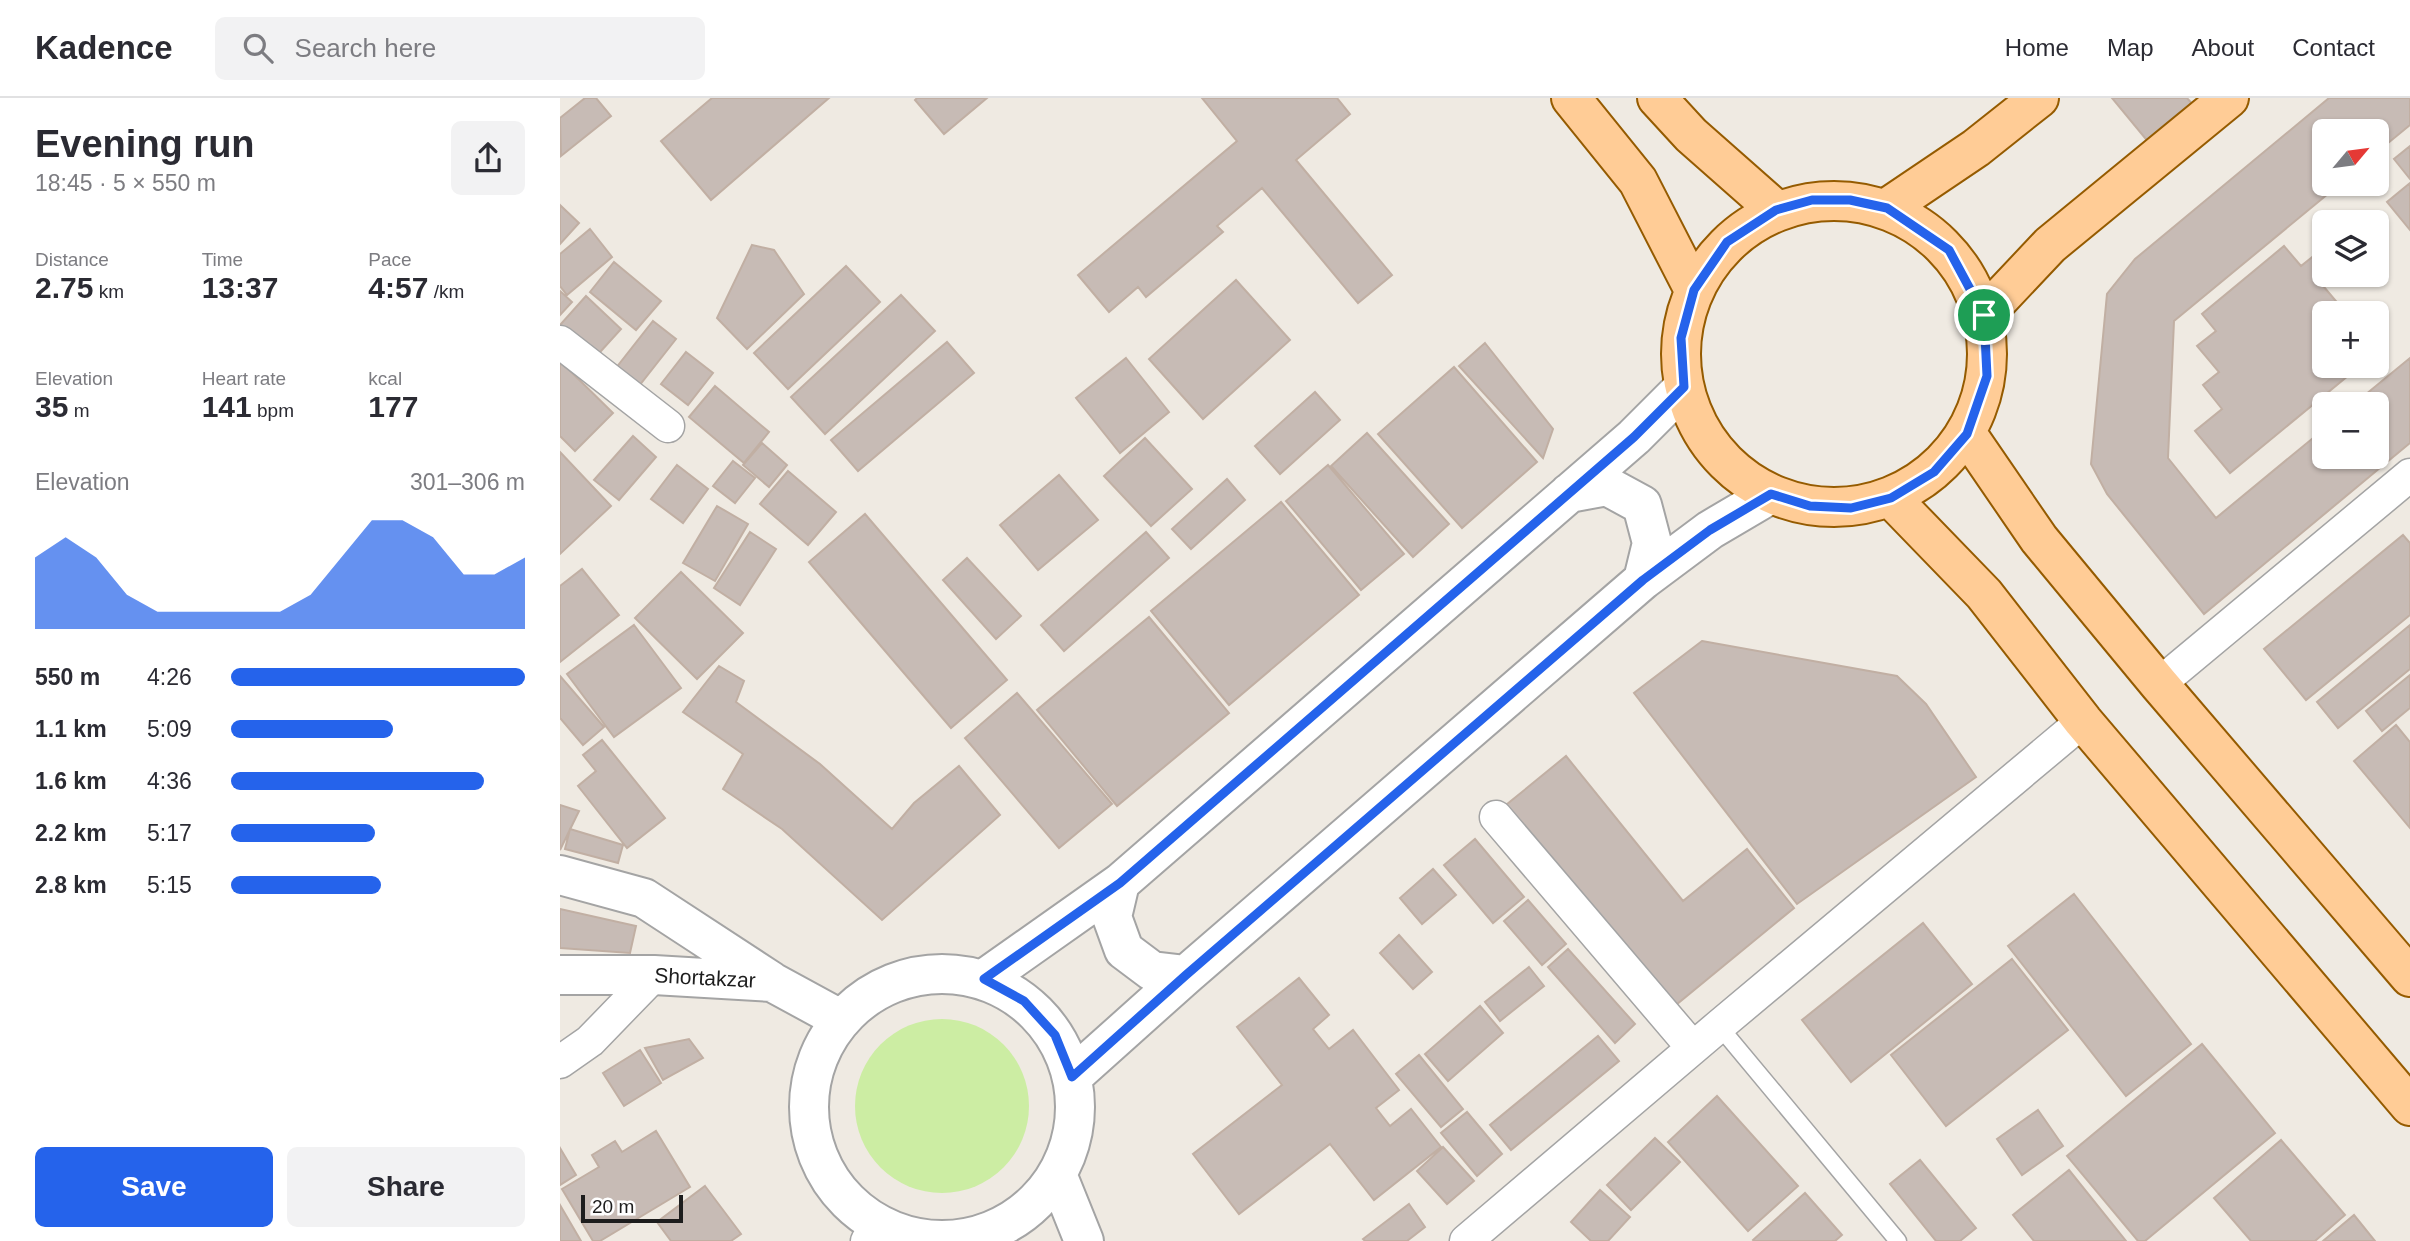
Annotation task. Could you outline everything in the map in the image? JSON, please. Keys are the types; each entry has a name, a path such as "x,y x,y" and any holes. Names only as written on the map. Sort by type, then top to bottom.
{"main road":[{"path":"1571,98 1639,181 1694,290"},
{"path":"1657,98 1691,135 1776,210"},
{"path":"1887,208 1976,148 2039,98"},
{"path":"1984,315 2050,245 2228,98"},
{"path":"1812,200 1850,200 1887,208 1949,250 1984,315 1987,376 1967,434 1934,472 1891,498 1851,508 1810,506 1771,494 1732,468 1709,441 1702,432 1684,387 1681,338 1694,290 1727,242 1776,210 1812,200"},
{"path":"1967,434 2039,539 2410,977"},
{"path":"1891,498 1984,594 2083,721 2410,1106"}],"street":[{"path":"560,342 668,426"},
{"path":"984,979 1120,883 1634,437 1684,387"},
{"path":"2160,684 2410,475"},
{"path":"1569,493 1608,486 1642,505 1652,542 1643,580"},
{"path":"1072,1077 1643,580 1710,530 1771,494"},
{"path":"1466,1241 2083,721"},
{"path":"1496,817 1693,1048"},
{"path":"560,875 644,898 772,982"},
{"path":"1120,883 1112,917 1124,950 1152,971 1186,975"},
{"path":"932,972 984,979 1024,1001 1055,1035 1072,1077 1074,1127 1057,1174 1034,1204 1004,1225 972,1239 938,1240 872,1232 823,1167 810,1130 809,1090 819,1053 840,1019 881,986 932,972"},
{"name":"Shortakzar","path":"560,975 654,975 772,982 840,1019"},
{"path":"560,1062 590,1041 654,975"},
{"path":"1057,1174 1084,1241"}],"lane":[{"path":"1719,1026 1898,1241"}],"green space":[{"path":"942,1019 975,1026 1003,1045 1022,1073 1029,1106 1022,1139 1003,1167 975,1186 942,1193 909,1186 881,1167 862,1139 855,1106 862,1073 881,1045 909,1026"}],"building":[{"path":"585,98 596,98 611,116 561,156 560,118"},
{"path":"712,98 829,98 711,200 661,141"},
{"path":"987,98 944,134 915,100"},
{"path":"1202,98 1337,98 1350,114 1296,160 1392,275 1358,303 1262,188 1217,226 1223,232 1146,297 1138,287 1109,312 1078,275 1237,141"},
{"path":"2112,98 2187,98 2195,107 2150,144"},
{"path":"2329,98 2410,98 2410,125 2389,142 2389,119 2312,119 2312,196 2325,196 2174,321 2168,458 2216,518 2312,439 2312,469 2379,469 2204,614 2107,494 2091,464 2107,294 2135,259"},
{"path":"2410,146 2410,179 2394,159"},
{"path":"2410,183 2410,230 2387,202"},
{"path":"560,205 579,223 560,244"},
{"path":"590,229 612,257 567,295 560,286 560,254"},
{"path":"752,245 774,250 804,294 747,349 717,318"},
{"path":"2284,246 2301,266 2312,257 2312,287 2324,287 2336,301 2312,301 2312,378 2345,378 2328,392 2312,392 2312,406 2230,473 2195,431 2222,409 2203,385 2219,372 2197,346 2216,331 2202,314"},
{"path":"614,262 661,301 636,330 590,292"},
{"path":"846,266 880,302 788,389 754,353"},
{"path":"1236,280 1290,340 1203,419 1149,359"},
{"path":"560,291 572,302 560,315"},
{"path":"901,295 935,331 825,434 791,397"},
{"path":"586,296 621,329 591,362 560,334 560,325"},
{"path":"653,321 676,339 635,391 612,373"},
{"path":"947,342 974,373 858,471 831,440"},
{"path":"1485,343 1553,429 1543,458 1459,366"},
{"path":"686,352 713,373 688,405 661,384"},
{"path":"1126,358 1169,412 1120,453 1076,398"},
{"path":"2410,358 2410,443 2389,460 2389,392 2369,392 2389,378"},
{"path":"560,361 613,413 575,451 560,436"},
{"path":"1454,367 1537,462 1462,528 1378,434"},
{"path":"715,386 769,432 744,463 689,417"},
{"path":"1315,392 1340,420 1280,474 1255,446"},
{"path":"1367,433 1449,524 1413,557 1331,466"},
{"path":"633,436 656,457 619,500 594,480"},
{"path":"1145,438 1192,489 1151,526 1104,476"},
{"path":"762,443 787,465 769,487 743,465"},
{"path":"560,452 611,506 560,554"},
{"path":"733,461 755,478 735,503 713,486"},
{"path":"677,465 708,489 683,523 651,499"},
{"path":"1328,465 1404,554 1361,590 1286,501"},
{"path":"788,471 836,512 808,545 760,504"},
{"path":"1059,475 1098,520 1038,570 1000,525"},
{"path":"1227,479 1245,500 1191,549 1172,529"},
{"path":"1281,502 1359,595 1229,705 1151,611"},
{"path":"717,506 748,524 715,581 683,563"},
{"path":"865,514 1007,680 951,728 809,562"},
{"path":"750,532 776,549 740,605 714,588"},
{"path":"1146,532 1169,558 1064,651 1041,625"},
{"path":"2403,535 2410,543 2410,615 2306,700 2264,649"},
{"path":"967,558 1021,616 996,639 943,580"},
{"path":"582,569 619,615 560,662 560,586"},
{"path":"681,572 743,633 697,679 635,618"},
{"path":"1149,617 1229,713 1117,806 1037,710"},
{"path":"634,625 681,688 614,737 567,674"},
{"path":"2410,625 2410,669 2338,728 2317,702"},
{"path":"1702,641 1897,676 1926,704 1976,777 1797,904 1634,693"},
{"path":"719,666 744,681 736,702 820,764 892,829 914,803 959,766 1000,815 882,920 782,829 723,789 743,754 683,712"},
{"path":"2410,675 2410,708 2382,731 2366,711"},
{"path":"560,676 604,727 583,745 560,718"},
{"path":"1017,693 1112,804 1059,848 965,738"},
{"path":"2396,725 2410,742 2410,828 2354,761"},
{"path":"602,740 665,818 627,848 578,786 596,771 583,755"},
{"path":"1566,756 1683,901 1747,849 1794,908 1671,1009 1506,805"},
{"path":"560,805 579,811 560,850"},
{"path":"570,829 623,845 618,863 565,849"},
{"path":"1475,839 1524,897 1493,923 1444,865"},
{"path":"1433,869 1456,895 1422,924 1400,898"},
{"path":"2074,894 2191,1044 2126,1096 2008,946"},
{"path":"1528,900 1566,944 1542,965 1504,921"},
{"path":"560,909 636,926 630,953 560,948"},
{"path":"1923,923 1972,984 1851,1082 1802,1020"},
{"path":"1399,935 1432,972 1413,989 1380,953"},
{"path":"1568,949 1635,1024 1615,1043 1548,967"},
{"path":"2012,959 2068,1030 1946,1126 1891,1055"},
{"path":"1529,967 1544,986 1500,1021 1485,1002"},
{"path":"1299,978 1329,1015 1313,1029 1329,1049 1353,1030 1399,1090 1376,1108 1390,1126 1411,1109 1441,1147 1374,1200 1330,1144 1239,1214 1193,1154 1282,1085 1237,1027"},
{"path":"1480,1006 1503,1033 1448,1081 1425,1054"},
{"path":"1598,1036 1619,1061 1511,1150 1490,1125"},
{"path":"689,1039 703,1058 663,1080 645,1048"},
{"path":"2202,1044 2275,1133 2145,1241 2138,1241 2067,1156"},
{"path":"640,1050 661,1083 624,1106 603,1073"},
{"path":"1419,1055 1463,1109 1441,1127 1396,1074"},
{"path":"1717,1096 1798,1186 1748,1231 1668,1142"},
{"path":"2038,1110 2063,1146 2022,1175 1997,1139"},
{"path":"1467,1112 1502,1154 1477,1176 1441,1133"},
{"path":"656,1131 690,1187 600,1241 593,1241 562,1189 599,1167 592,1155 615,1141 622,1152"},
{"path":"1655,1138 1680,1162 1631,1210 1607,1185"},
{"path":"2281,1140 2345,1215 2315,1241 2251,1241 2214,1198"},
{"path":"1443,1147 1474,1181 1447,1204 1417,1171"},
{"path":"560,1148 576,1175 560,1185"},
{"path":"1920,1160 1976,1228 1960,1241 1936,1241 1890,1184"},
{"path":"2069,1170 2126,1241 2034,1241 2013,1215"},
{"path":"705,1186 741,1234 731,1241 671,1241 657,1222"},
{"path":"1600,1190 1630,1217 1608,1241 1591,1241 1571,1222"},
{"path":"1805,1193 1842,1235 1835,1241 1753,1240"},
{"path":"1409,1204 1425,1227 1407,1241 1363,1239"},
{"path":"560,1205 581,1241 560,1241"},
{"path":"2354,1215 2375,1241 2323,1241"}],"route":[{"path":"1812,200 1850,200 1887,208 1949,250 1984,315 1987,376 1967,434 1934,472 1891,498 1851,508 1810,506 1771,494 1710,530 1643,580 1072,1077 1055,1035 1024,1001 984,979 1120,883 1634,437 1684,387 1681,338 1694,290 1727,242 1776,210 1812,200"}]}
